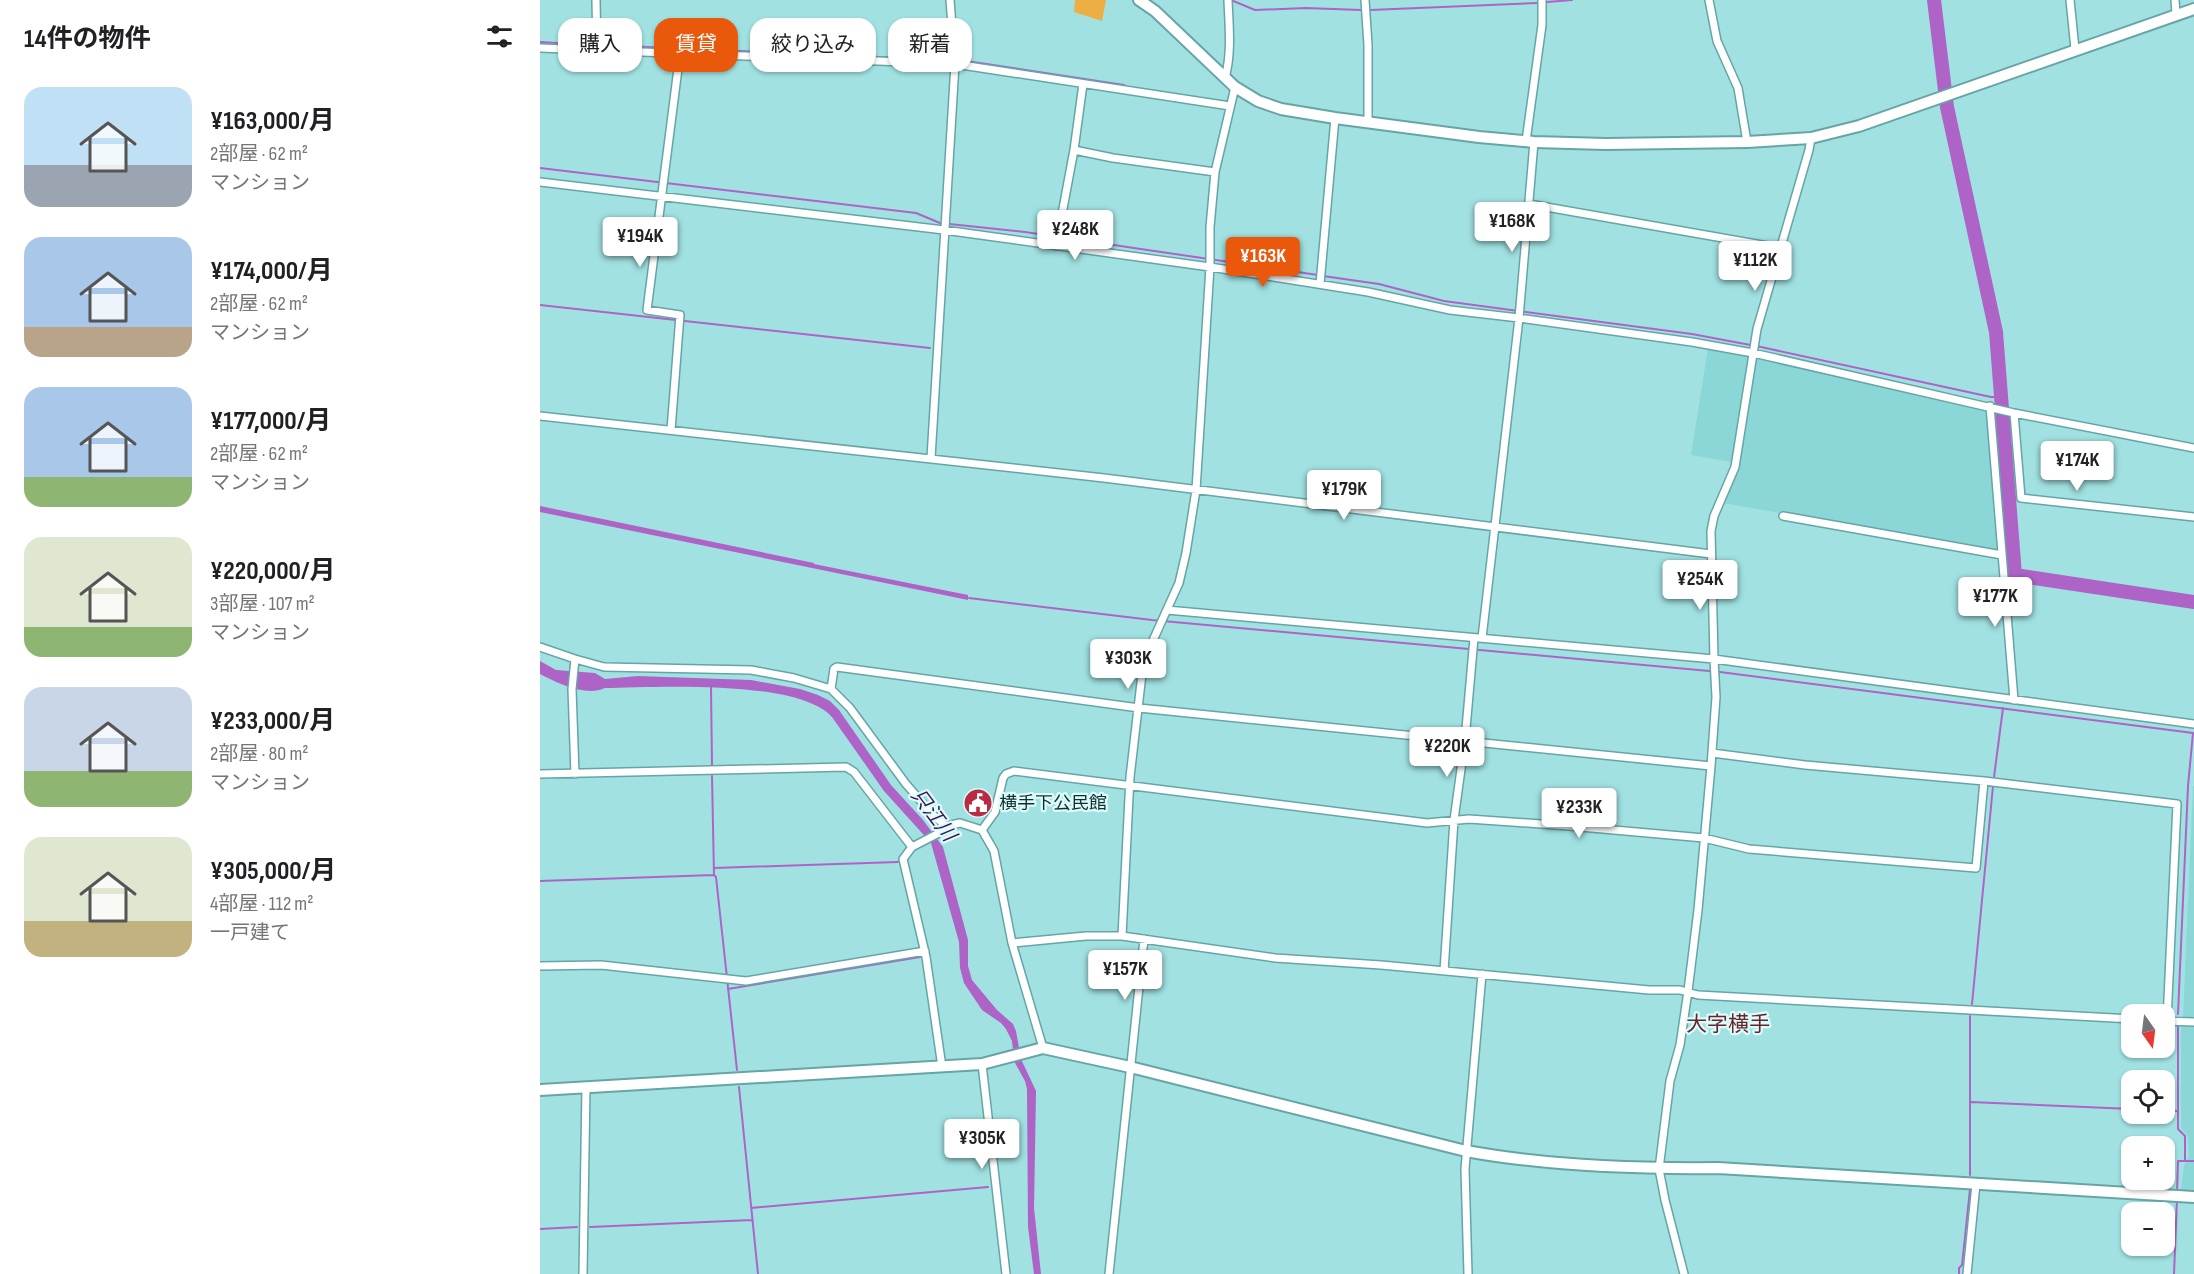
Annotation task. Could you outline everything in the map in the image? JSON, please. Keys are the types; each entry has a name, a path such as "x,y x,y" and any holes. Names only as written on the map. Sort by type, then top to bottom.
{"street":[{"path":"596,0 596,18"},
{"path":"950,0 951,18"},
{"path":"1139,0 1155,11 1235,87 1258,101 1281,109 1479,137 1606,144 1747,142 1810,138 1859,126 2194,9"},
{"path":"1365,0 1368,45 1368,123"},
{"path":"1444,971 1454,820 1465,740 1472,655 1495,528 1519,318 1530,204 1530,141 1542,25 1542,0"},
{"path":"1709,0 1717,41 1738,88 1747,142"},
{"path":"2070,0 2075,49"},
{"path":"2175,0 2176,14"},
{"path":"1225,78 1230,39 1228,1"},
{"path":"540,48 558,49"},
{"path":"738,55 888,61"},
{"path":"972,67 1230,106"},
{"path":"671,430 680,315 647,310 678,72"},
{"path":"931,458 954,72"},
{"path":"1056,244 1074,150 1083,84"},
{"path":"1122,936 1130,786 1142,674 1150,647 1179,583 1196,490 1215,172 1235,87"},
{"path":"1320,284 1335,118"},
{"path":"1684,1274 1659,1169 1670,1081 1680,1045 1688,992 1711,766 1716,697 1711,554 1714,516 1735,467 1755,342 1809,150 1810,138"},
{"path":"1074,150 1113,158 1215,172"},
{"path":"540,182 663,197 944,225 1368,292 1450,310 1692,342 1753,353 2014,413 2194,448"},
{"path":"1530,204 1780,248"},
{"path":"1990,406 2014,700"},
{"path":"2014,413 2021,498 2194,517"},
{"path":"540,416 931,458 1711,554"},
{"path":"1783,516 2002,555"},
{"path":"1166,612 1714,663 2194,724"},
{"path":"540,647 604,667 751,670 794,678 831,689 850,708 906,784 933,815 946,826"},
{"path":"575,659 572,689 575,774"},
{"path":"831,689 834,669 837,667 1139,708 1711,766"},
{"path":"1712,753 1805,765 1984,781 2177,804 2167,1004"},
{"path":"540,774 846,767 854,772 912,847"},
{"path":"982,830 995,812 1004,778 1010,772 1427,823 1454,820 1569,826 1704,838 1749,849 1976,868 1984,781"},
{"path":"942,1066 925,951 903,859 912,847 921,844 946,826 960,823 982,830 994,851 1012,943 1043,1048"},
{"path":"1012,943 1086,936 1122,936 1275,958 1688,992 1698,995 2121,1018"},
{"path":"1108,1274 1144,939"},
{"path":"540,966 601,965 746,981 925,951"},
{"path":"1468,1274 1466,1151 1482,974"},
{"path":"2175,1021 2194,1022"},
{"path":"540,1090 982,1064 1043,1048 1130,1067 1466,1151 1508,1159 1659,1169 1718,1168 2194,1197"},
{"path":"982,1064 1006,1274"},
{"path":"583,1274 586,1087"},
{"path":"1966,1274 1976,1184"}],"shaded area":[{"path":"1075,0 1106,0 1102,21 1074,12"},
{"path":"1708,348 1750,355 1732,462 1691,455"},
{"path":"1757,357 1987,408 1999,552 1723,503 1738,466"},
{"path":"540,506 968,595 968,600 540,512"},
{"path":"540,661 556,670 595,673 605,679 638,676 751,680 800,689 818,695 830,701 839,710 891,785 923,820 943,847 968,940 968,966 972,980 997,1010 1013,1024 1016,1031 1021,1059 1036,1091 1034,1208 1041,1274 1034,1274 1028,1227 1027,1089 1014,1061 1012,1041 1001,1023 982,1010 964,983 960,968 959,942 931,843 884,791 832,717 815,705 789,696 758,691 690,687 581,690 563,685 540,674"},
{"path":"2193,786 2194,1018 2183,1018"},
{"path":"2181,1025 2194,1026 2194,1191 2181,1190 2184,1166 2189,1156 2188,1136 2181,1128"}],"waterway":[{"path":"1231,0 1255,10 1306,8 1361,10"},
{"path":"1547,2 1572,0"},
{"path":"1934,0 1947,107 1996,332 2015,575 2194,602"},
{"path":"1370,10 1538,3"},
{"path":"540,42 558,43"},
{"path":"642,47 888,57"},
{"path":"972,62 1124,85"},
{"path":"540,168 916,213 940,223 1025,232 1318,275"},
{"path":"1323,276 1379,284 1444,301 1692,334 1991,397 2001,397"},
{"path":"540,305 930,348"},
{"path":"969,598 1152,620 1720,672 2193,733 2188,786 2178,1014"},
{"path":"711,687 712,765"},
{"path":"1994,777 2003,708"},
{"path":"712,776 714,875"},
{"path":"1972,1004 1993,786"},
{"path":"714,868 898,862"},
{"path":"540,881 714,875 737,1070"},
{"path":"728,989 920,957"},
{"path":"1970,1016 1970,1175"},
{"path":"2178,1026 2178,1129 2185,1136 2185,1160"},
{"path":"739,1087 758,1274"},
{"path":"1971,1102 2121,1109"},
{"path":"2177,1193 2178,1161 2194,1161"},
{"path":"751,1208 988,1187"},
{"path":"1959,1274 1959,1268 1962,1265 1970,1189"},
{"path":"2174,1274 2177,1199"},
{"path":"590,1227 752,1220"},
{"path":"540,1229 577,1227"}],"place":[{"name":"横手下公民館","path":"978,803"}],"district":[{"name":"大字横手","path":"1728,1024"}],"water label":[{"name":"只江川","path":"933,815"}]}
